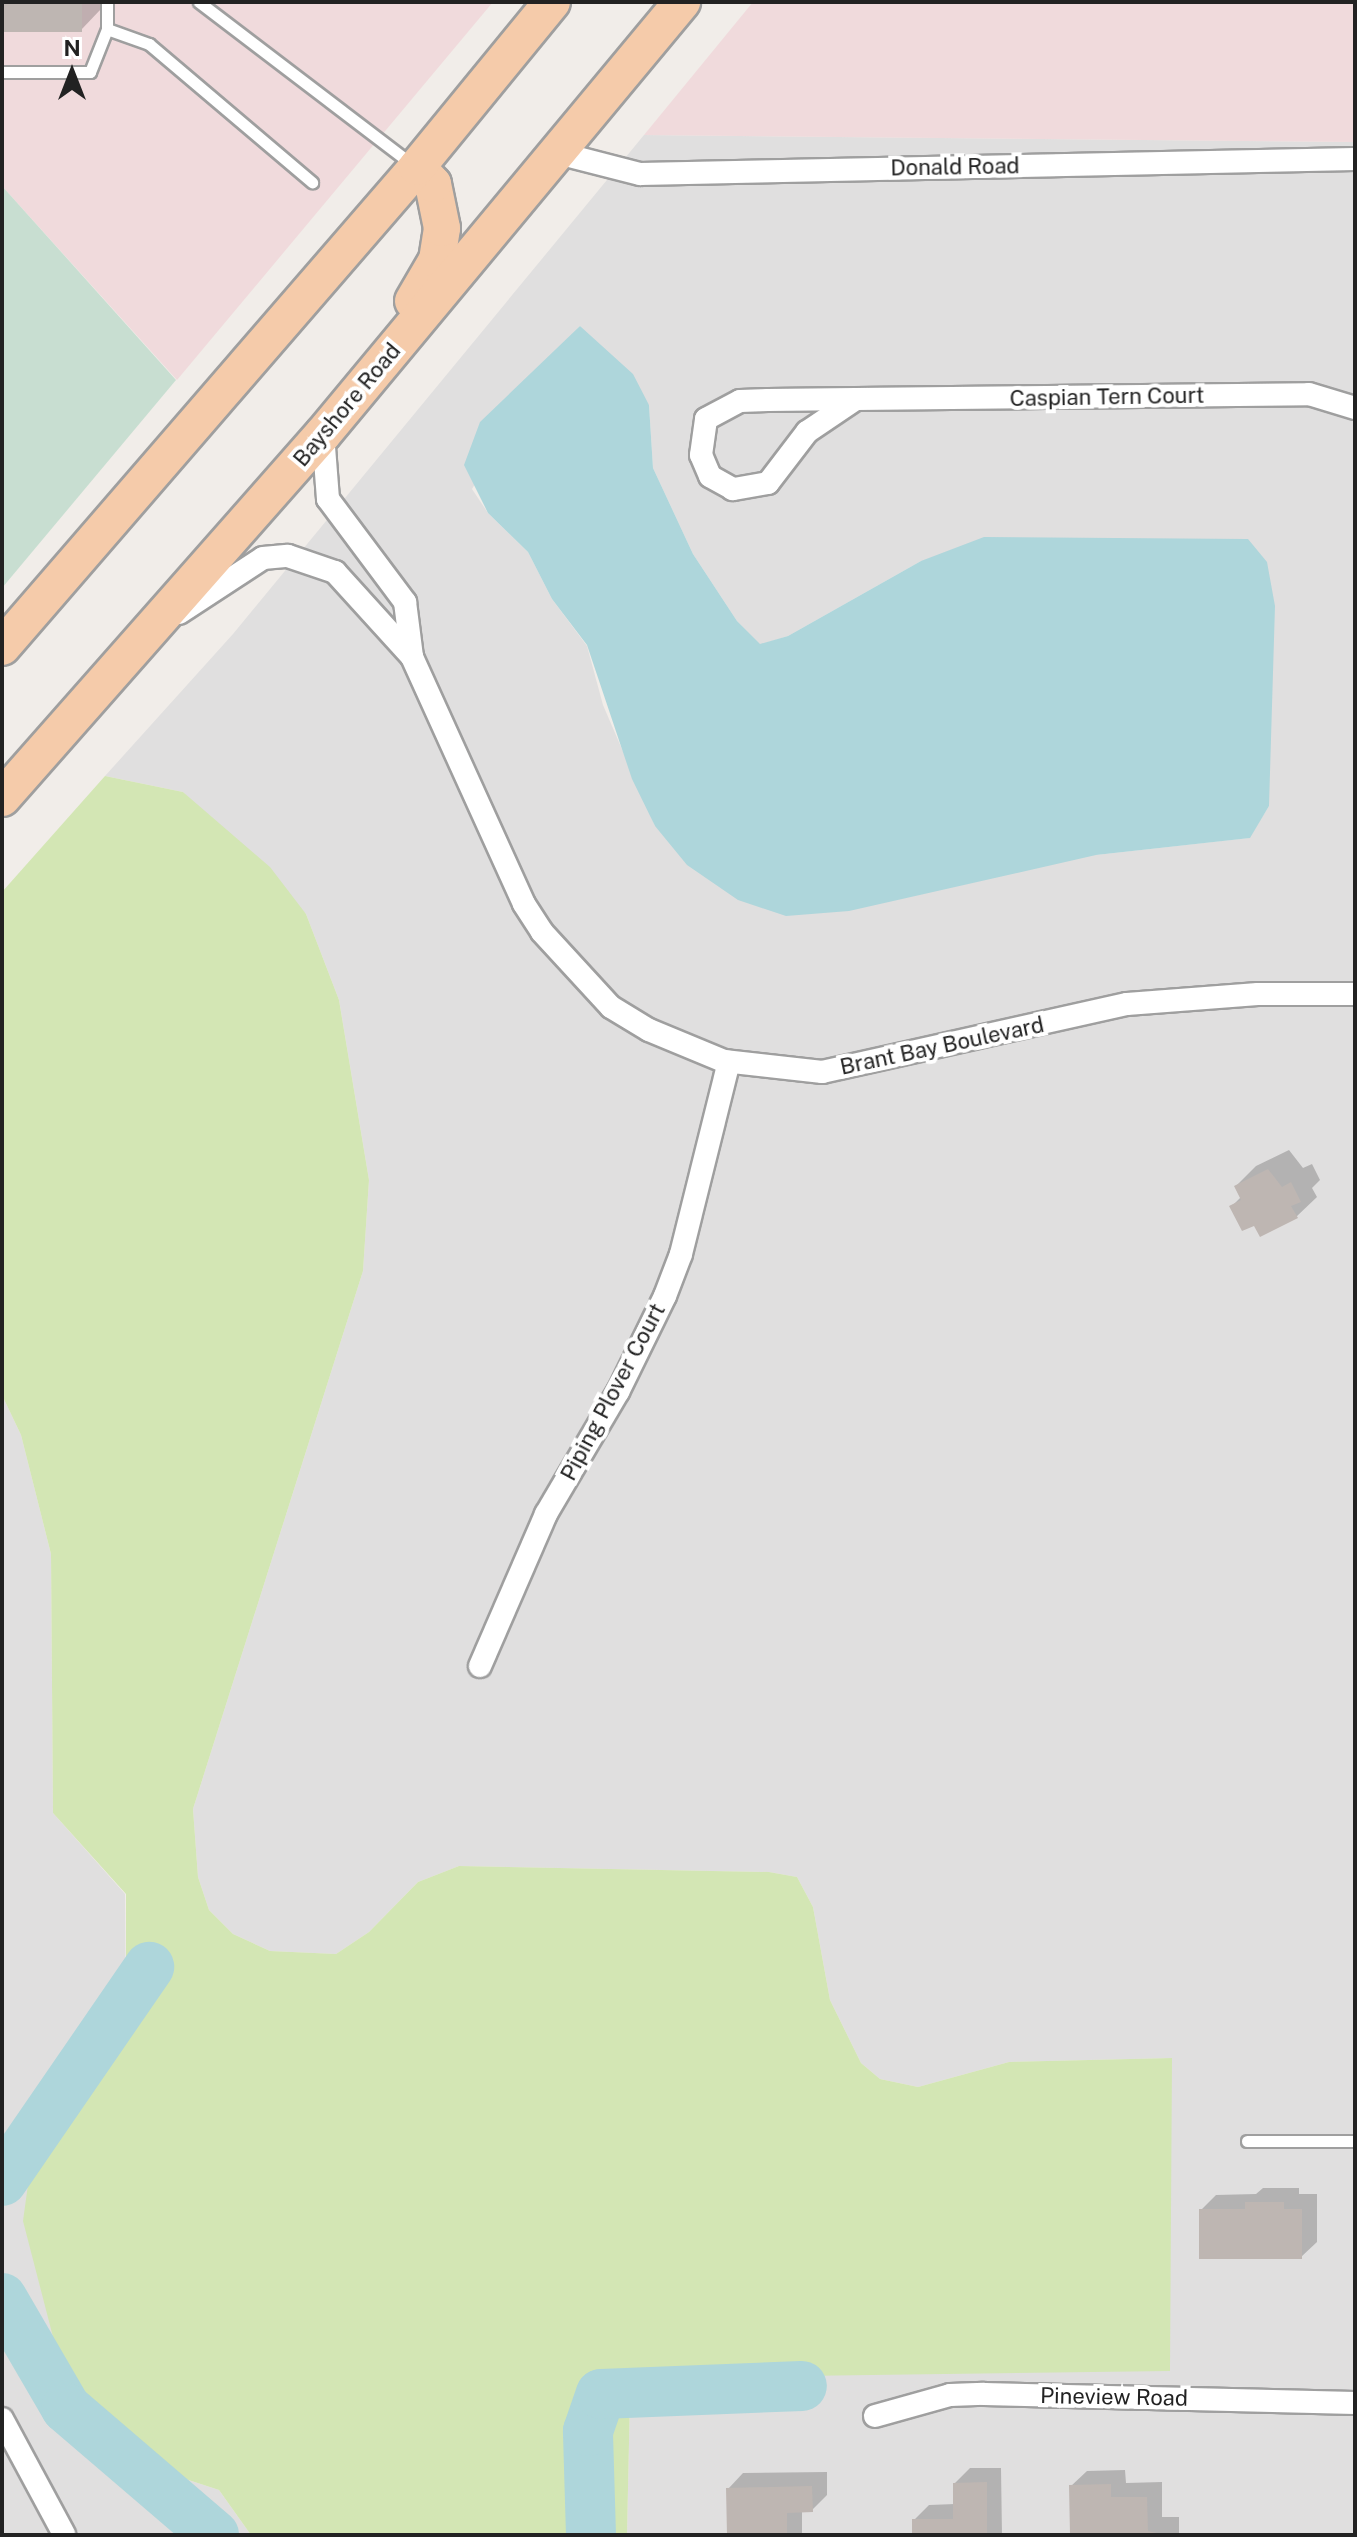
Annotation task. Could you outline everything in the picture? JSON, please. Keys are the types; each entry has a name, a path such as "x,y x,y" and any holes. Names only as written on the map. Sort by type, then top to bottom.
{"main road":[{"path":"2,647 417,167 552,2"},
{"name":"Bayshore Road","path":"2,798 155,629 331,425 682,2"},
{"path":"331,425 362,366 418,295 437,260 440,201 433,184 417,167"}],"street":[{"name":"Donald Road","path":"558,153 640,174 1355,159"},
{"name":"Caspian Tern Court","path":"856,399 807,432 768,483 733,489 710,476 701,455 701,432 706,419 719,409 740,401 856,399 1309,394 1355,408"},
{"name":"Brant Bay Boulevard","path":"331,425 328,499 405,602 412,657 524,904 542,932 611,1007 649,1030 729,1062 822,1072 875,1064 1127,1004 1243,995 1355,994"},
{"name":"Brant Bay Boulevard","path":"155,629 263,558 288,556 335,572 412,657"},
{"name":"Piping Plover Court","path":"480,1666 540,1527 618,1392 665,1296 689,1225 729,1062"},
{"name":"Pineview Road","path":"875,2416 917,2402 972,2394 1355,2403"},
{"path":"2,2419 64,2534"}],"lane":[{"path":"2,72 90,72 107,29 107,2"},
{"path":"207,4 372,138 417,167"},
{"path":"107,29 149,44 312,182"},
{"path":"1247,2141 1355,2141"}],"shaded area":[{"path":"2,2 493,2 177,380 2,186"},
{"path":"753,2 1355,2 1355,142 644,135"},
{"path":"644,135 1355,142 1355,2535 627,2535 630,2397 644,2378 665,2375 1172,2058 1009,2062 918,2087 880,2079 861,2063 830,2000 813,1907 797,1877 769,1872 459,1866 418,1882 369,1932 336,1954 270,1951 233,1934 209,1910 198,1877 193,1809 363,1271 369,1180 339,1000 306,914 183,792 105,776 233,634","holes":["580,326 649,405 653,468 693,554 737,621 760,645 788,636 921,561 1268,708 1269,806 1249,838 1096,855 655,826 603,705 587,646 552,599 528,552 488,513 472,489 550,359"]},
{"path":"2,1395 21,1435 51,1554 53,1813 125,1894 126,2040 44,2138 60,2364 155,2469 219,2490 251,2535 2,2535"}],"green space":[{"path":"2,186 176,380 2,588"},
{"path":"105,776 183,792 270,867 306,914 339,1000 369,1180 363,1271 193,1809 198,1877 209,1910 233,1934 270,1951 336,1954 369,1932 418,1882 459,1866 769,1872 797,1877 813,1907 830,2000 861,2063 880,2079 918,2087 1009,2062 1172,2058 1170,2371 644,2378 630,2397 627,2535 251,2535 219,2490 155,2469 60,2364 23,2221 30,2170 44,2138 126,2040 126,1894 53,1813 51,1554 21,1435 2,1395 2,892"}],"water":[{"path":"580,326 633,374 649,405 653,468 693,554 737,621 760,644 788,636 921,561 984,537 1248,539 1267,562 1275,606 1269,806 1250,838 1096,855 849,911 786,916 738,900 687,865 655,826 632,779 587,645 552,599 528,552 488,513 464,465 480,422"}],"building":[{"path":"2,2 82,2 82,32 2,32"},
{"path":"1268,1169 1282,1187 1291,1182 1301,1202 1291,1206 1298,1218 1260,1237 1254,1226 1242,1231 1229,1206 1241,1200 1234,1186"},
{"path":"1245,2202 1284,2202 1284,2209 1302,2209 1302,2259 1199,2259 1199,2209 1245,2209"},
{"path":"987,2482 987,2535 912,2535 912,2519 953,2519 953,2483"},
{"path":"1111,2484 1111,2497 1147,2497 1148,2531 1165,2535 1070,2535 1069,2485"},
{"path":"812,2486 813,2512 787,2513 787,2535 727,2535 726,2488"}],"waterway":[{"path":"2,2181 149,1967"},
{"path":"2,2298 66,2408 214,2535"},
{"path":"591,2535 588,2431 601,2394 802,2386"}]}
